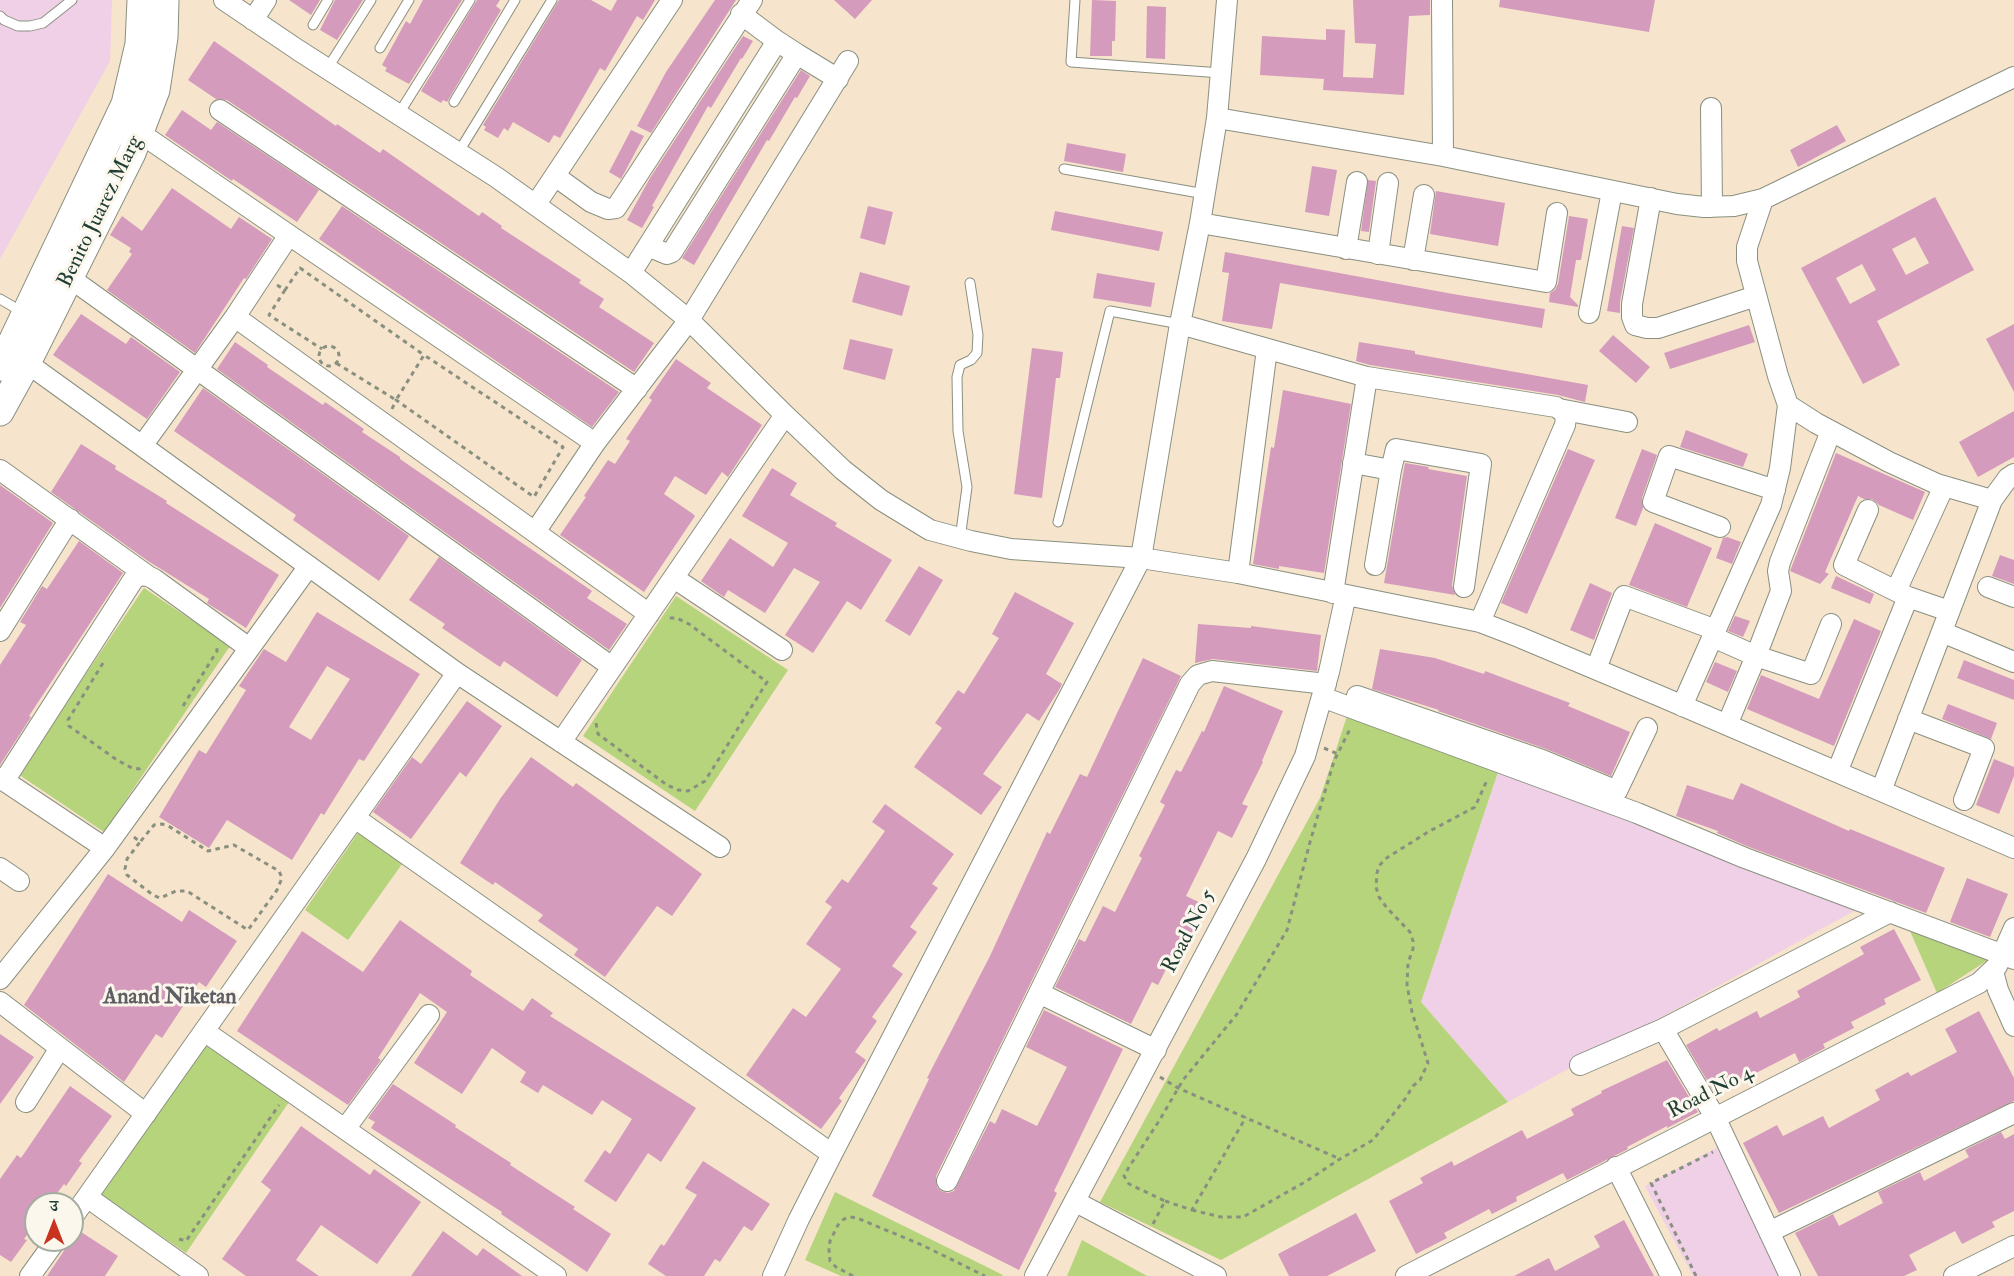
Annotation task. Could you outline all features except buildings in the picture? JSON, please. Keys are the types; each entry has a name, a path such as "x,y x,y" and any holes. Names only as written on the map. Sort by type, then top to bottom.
{"street":[{"name":"Benito Juarez Marg","path":"0,367 125,104 139,44 141,0"},
{"name":"Benito Juarez Marg","path":"0,412 35,369 78,284 132,153 146,138 164,37 165,0"},
{"path":"224,0 536,204 631,273 781,421 881,500 930,530 960,539 1011,549 1141,558 1238,573 1480,622 1519,636 2014,848"},
{"path":"253,20 267,0"},
{"path":"536,204 672,0"},
{"path":"779,1274 832,1154 1141,558 1217,118 1227,0"},
{"path":"1442,0 1443,156"},
{"path":"555,176 591,202 608,209 615,208 746,7 777,41 838,80"},
{"path":"631,273 777,41"},
{"path":"648,246 667,254 672,252 797,54"},
{"path":"535,532 596,443 684,326 848,61"},
{"path":"1217,118 1443,156 1677,204 1734,206 1763,199 2014,77"},
{"path":"1711,108 1713,207"},
{"path":"220,110 637,389"},
{"path":"146,138 596,443"},
{"path":"1346,249 1357,182"},
{"path":"1378,254 1388,183"},
{"path":"1589,314 1612,191"},
{"path":"1413,260 1424,195"},
{"path":"1651,198 1632,304 1632,317 1635,325 1658,328 1756,296"},
{"path":"1682,706 1771,505 1781,464 1788,405 1747,261 1747,247 1763,199"},
{"path":"1200,223 1546,282 1557,213"},
{"path":"142,446 235,317 289,235"},
{"path":"78,284 612,667"},
{"path":"235,317 657,617"},
{"path":"1180,324 1367,377 1627,422"},
{"path":"1238,573 1267,349"},
{"path":"35,369 457,673 720,847"},
{"name":"Road No 5","path":"1035,1276 1256,859 1305,756 1324,690 1340,594 1353,463 1367,377"},
{"path":"1788,405 1831,432 1889,462 1944,486 1992,500"},
{"path":"1480,622 1565,425 1566,417 1559,409"},
{"path":"561,742 612,667 657,617 674,578 781,421"},
{"path":"1727,725 1781,591 1778,571 1782,558 1831,432"},
{"path":"1375,565 1396,449 1481,464 1464,586"},
{"path":"1720,527 1653,502 1669,456 1775,490"},
{"path":"1353,463 1391,470"},
{"path":"0,470 249,648"},
{"path":"1881,791 1992,500 2008,478 2014,474"},
{"path":"1837,772 1944,486"},
{"path":"1868,510 1844,565 1902,594 1950,611"},
{"path":"0,631 70,519"},
{"path":"1753,547 1782,558"},
{"path":"0,979 105,848 309,566"},
{"path":"105,848 2,779 133,580 139,575 148,576"},
{"path":"674,578 782,650"},
{"path":"1988,587 2014,597"},
{"path":"1596,669 1624,596 1715,634 1756,656 1811,674 1831,624"},
{"path":"1942,632 2014,662"},
{"path":"946,1181 1190,684 1198,675 1212,671 1324,690 1355,715 1637,813 1745,858 2009,956"},
{"path":"84,1201 457,673"},
{"path":"1355,715 1357,696 1542,760 1617,791 1647,728"},
{"path":"1908,720 1984,748 1964,800"},
{"path":"355,818 832,1154"},
{"path":"0,868 19,881"},
{"path":"1580,1065 1663,1029 1890,912"},
{"name":"Road No 4","path":"1406,1276 1979,983 2009,956 2014,928"},
{"path":"1993,971 1998,990 2014,1026"},
{"path":"1039,993 1156,1050"},
{"path":"0,1002 146,1114"},
{"path":"345,1129 429,1015"},
{"path":"1663,1029 1715,1118 1790,1276"},
{"path":"204,1031 556,1276"},
{"path":"26,1102 60,1048"},
{"path":"1769,1232 2014,1113"},
{"path":"1616,1167 1671,1276"},
{"path":"87,1197 198,1276"},
{"path":"1076,1202 1216,1276"},
{"path":"1954,1276 2014,1246"},
{"path":"34,1274 48,1252"}],"lane":[{"path":"0,16 18,26 30,26 43,23 72,0"},
{"path":"313,26 328,0"},
{"path":"327,69 371,0"},
{"path":"380,48 409,0"},
{"path":"398,115 470,0"},
{"path":"454,102 515,0"},
{"path":"458,153 552,0"},
{"path":"1075,0 1071,62 1221,73"},
{"path":"1064,169 1205,194"},
{"path":"960,539 967,487 958,431 957,377 960,365 971,360 977,353 970,283"},
{"path":"0,299 26,314"},
{"path":"1058,522 1110,311 1180,324"}],"path":[{"path":"321,349 268,315 300,268 424,355 563,447 534,497 396,400 336,363"},
{"path":"262,276 285,290"},
{"path":"321,349 328,346 334,347 339,353 336,363"},
{"path":"321,349 319,358 322,363 328,366 336,363"},
{"path":"396,400 424,355"},
{"path":"598,734 667,785 688,791 705,781 767,682 688,624 670,617 657,617"},
{"path":"198,720 181,709 217,651 218,643"},
{"path":"108,656 68,720 69,726 132,768 139,769 145,760"},
{"path":"1355,715 1334,761 1287,930 1237,1014 1183,1080 1124,1176 1128,1184 1165,1201 1221,1217 1243,1217 1373,1140 1413,1086 1420,1080 1428,1064 1412,1012 1407,985 1408,963 1413,941 1410,932 1379,897 1376,887 1379,866 1385,859 1428,832 1475,807 1490,772"},
{"path":"162,824 208,851 234,845 279,871 282,878 277,890 248,930 187,891 176,891 160,897 153,895 127,875 125,869 127,859 140,842 154,825 162,824"},
{"path":"120,827 140,842"},
{"path":"1146,1068 1178,1088 1340,1159"},
{"path":"179,1239 186,1241 279,1105"},
{"path":"1192,1210 1246,1117"},
{"path":"1696,1276 1651,1183 1727,1144"},
{"path":"1146,1239 1165,1201"},
{"path":"853,1276 830,1261 829,1250 830,1241 838,1225 850,1217 922,1245 985,1276"}],"shaded area":[{"path":"0,0 112,0 110,61 0,259"},
{"path":"1503,757 1863,906 1508,1102 1421,1002"},
{"path":"1729,1141 1801,1276 1693,1276 1645,1186"}],"green space":[{"path":"144,588 230,646 104,832 18,774"},
{"path":"676,596 788,670 695,811 583,736"},
{"path":"1350,707 1503,757 1421,1002 1508,1102 1221,1260 1100,1202 1320,798"},
{"path":"358,833 402,864 348,940 305,910"},
{"path":"1907,924 1988,960 1937,993"},
{"path":"205,1045 289,1102 186,1253 101,1195"},
{"path":"835,1192 1003,1275 841,1276 805,1260"},
{"path":"1082,1240 1147,1276 1067,1276"}],"district":[{"name":"Anand Niketan","path":"170,998"}]}
